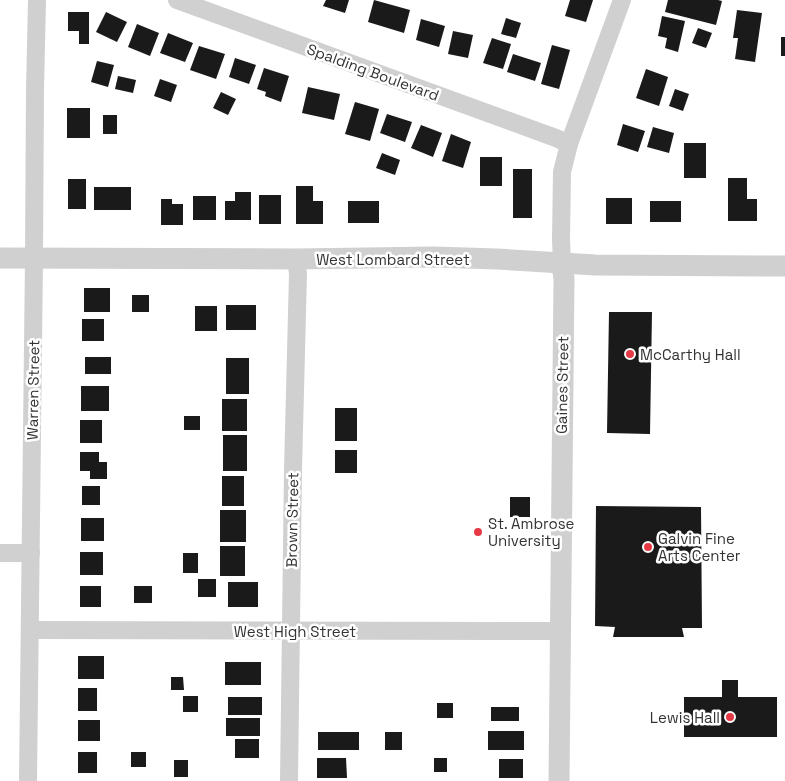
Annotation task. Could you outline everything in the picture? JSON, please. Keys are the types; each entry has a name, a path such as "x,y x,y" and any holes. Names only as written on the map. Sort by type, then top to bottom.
{"street":[{"name":"Warren Street","path":"28,781 37,0"},
{"name":"Spalding Boulevard","path":"177,0 569,144"},
{"name":"Gaines Street","path":"559,781 564,279 561,239 562,172 569,144 622,0"},
{"name":"West Lombard Street","path":"0,258 296,259 434,257 595,265 785,266"},
{"name":"Brown Street","path":"289,781 293,469 298,274 296,259"},
{"path":"0,552 31,552"},
{"name":"West High Street","path":"30,630 560,631"}],"building":[{"path":"326,0 349,0 345,13 323,6"},
{"path":"374,0 410,10 404,33 368,22"},
{"path":"570,0 593,0 586,22 565,16"},
{"path":"668,0 722,1 716,25 665,12"},
{"path":"737,10 762,13 755,62 735,59 738,38 733,38"},
{"path":"68,12 89,12 89,44 79,44 79,31 68,31"},
{"path":"106,12 127,22 117,42 96,32"},
{"path":"662,16 685,21 678,52 665,48 667,38 658,36"},
{"path":"506,18 521,23 516,38 501,34"},
{"path":"421,19 445,26 439,47 416,40"},
{"path":"137,24 159,33 150,56 128,47"},
{"path":"698,28 712,33 706,48 692,43"},
{"path":"453,31 473,35 468,58 448,54"},
{"path":"168,33 193,43 185,62 160,53"},
{"path":"781,37 785,37 785,56 781,56"},
{"path":"492,38 511,44 503,69 483,63"},
{"path":"552,45 570,50 559,89 541,84"},
{"path":"199,46 225,54 216,79 190,70"},
{"path":"513,54 541,63 535,81 507,72"},
{"path":"235,58 256,65 249,84 229,77"},
{"path":"97,61 114,65 108,87 91,82"},
{"path":"264,68 289,76 281,102 265,96 266,92 257,89"},
{"path":"646,69 668,77 659,106 636,98"},
{"path":"118,76 136,80 133,93 115,89"},
{"path":"160,79 177,85 171,102 154,96"},
{"path":"308,87 340,94 334,120 302,113"},
{"path":"675,89 689,94 683,111 669,106"},
{"path":"221,92 236,99 228,115 213,108"},
{"path":"355,102 379,109 370,141 345,134"},
{"path":"67,108 90,108 90,138 67,138"},
{"path":"387,114 412,122 405,142 380,133"},
{"path":"103,115 117,115 117,134 103,134"},
{"path":"623,124 645,131 638,152 617,145"},
{"path":"421,125 442,133 433,157 411,148"},
{"path":"653,127 674,133 669,153 647,147"},
{"path":"451,134 471,142 463,168 442,161"},
{"path":"684,143 706,143 706,178 684,178"},
{"path":"382,153 400,160 395,175 376,168"},
{"path":"480,157 502,157 502,186 480,186"},
{"path":"513,169 532,169 532,218 513,218"},
{"path":"728,178 747,178 747,199 757,199 757,221 728,221"},
{"path":"68,179 86,179 86,209 68,209"},
{"path":"296,186 313,186 313,201 323,201 323,224 296,224"},
{"path":"94,187 131,187 131,210 94,210"},
{"path":"235,192 251,192 251,220 225,220 225,201 235,201"},
{"path":"259,195 281,195 281,224 259,224"},
{"path":"193,196 216,196 216,220 193,220"},
{"path":"606,198 632,198 632,224 606,224"},
{"path":"161,199 172,199 172,204 183,204 183,225 161,225"},
{"path":"348,201 379,201 379,223 348,223"},
{"path":"650,201 681,201 681,222 650,222"},
{"path":"84,288 110,288 110,312 84,312"},
{"path":"132,295 149,295 149,312 132,312"},
{"path":"226,305 256,305 256,330 226,330"},
{"path":"195,306 217,306 217,331 195,331"},
{"name":"McCarthy Hall","path":"609,312 652,312 650,434 607,433"},
{"path":"82,319 104,319 104,341 82,341"},
{"path":"85,357 111,357 111,374 85,374"},
{"path":"226,358 249,358 249,394 226,394"},
{"path":"81,386 109,386 109,411 81,411"},
{"path":"222,399 247,399 247,431 222,431"},
{"path":"335,408 357,408 357,441 335,441"},
{"path":"184,416 200,416 200,430 184,430"},
{"path":"80,420 102,420 102,443 80,443"},
{"path":"223,435 247,435 247,471 223,471"},
{"path":"335,450 357,450 357,473 335,473"},
{"path":"80,452 99,452 99,462 107,462 107,479 90,479 90,471 80,471"},
{"path":"222,476 244,476 244,506 222,506"},
{"path":"82,486 100,486 100,505 82,505"},
{"path":"510,497 530,497 530,517 510,517"},
{"name":"Galvin Fine Arts Center","path":"596,506 701,507 702,628 682,628 684,637 613,637 615,627 595,626"},
{"path":"220,510 246,510 246,542 220,542"},
{"path":"81,518 104,518 104,541 81,541"},
{"path":"220,546 245,546 245,576 220,576"},
{"path":"80,552 103,552 103,575 80,575"},
{"path":"183,553 198,553 198,573 183,573"},
{"path":"198,579 216,579 216,597 198,597"},
{"path":"228,582 258,582 258,607 228,607"},
{"path":"80,586 101,586 101,607 80,607"},
{"path":"134,586 152,586 152,603 134,603"},
{"path":"78,656 104,656 104,679 78,679"},
{"path":"225,662 261,662 261,685 225,685"},
{"path":"171,677 183,677 184,690 171,690"},
{"name":"Lewis Hall","path":"722,680 738,680 738,697 777,697 777,737 684,737 684,697 722,697"},
{"path":"78,688 97,688 97,711 78,711"},
{"path":"183,696 198,696 198,712 183,712"},
{"path":"228,697 262,697 262,715 228,715"},
{"path":"437,703 453,703 453,718 437,718"},
{"path":"491,707 519,707 519,721 491,721"},
{"path":"226,718 260,718 260,736 226,736"},
{"path":"78,720 100,720 100,741 78,741"},
{"path":"488,731 524,731 524,750 488,750"},
{"path":"318,732 359,732 359,750 318,750"},
{"path":"385,732 402,732 402,750 385,750"},
{"path":"235,739 259,739 259,758 235,758"},
{"path":"78,752 97,752 97,773 78,773"},
{"path":"131,752 146,752 146,767 131,767"},
{"path":"317,758 346,758 347,778 317,778"},
{"path":"434,758 447,758 447,772 434,772"},
{"path":"499,759 523,759 523,778 499,778"},
{"path":"174,760 188,760 188,777 174,777"}],"place":[{"name":"McCarthy Hall","path":"630,354"},
{"name":"St. Ambrose University","path":"478,532"},
{"name":"Galvin Fine Arts Center","path":"648,547"},
{"name":"Lewis Hall","path":"730,717"}]}
